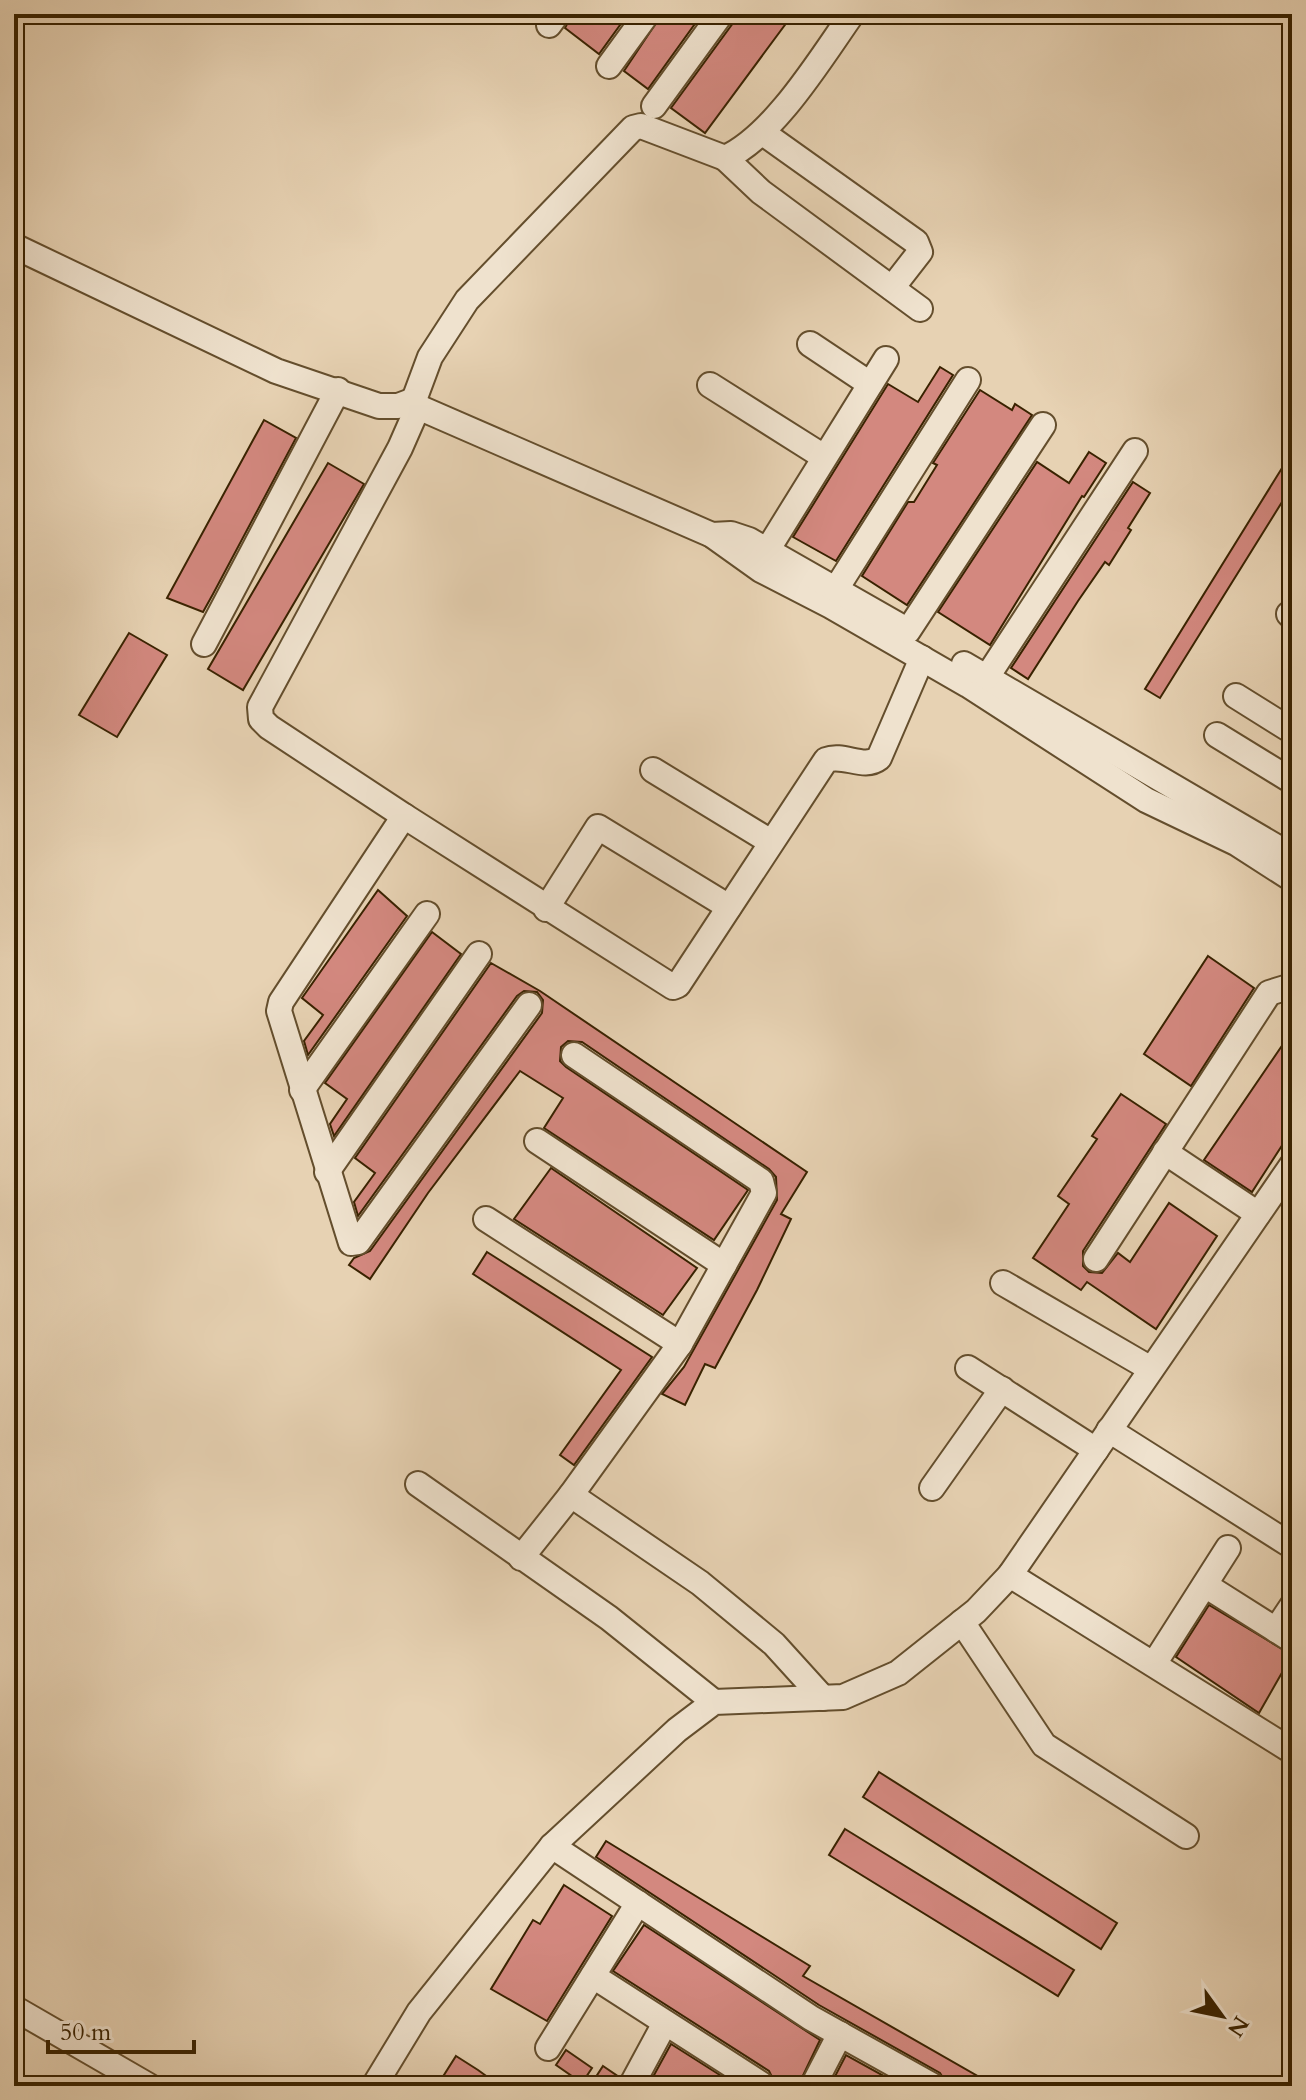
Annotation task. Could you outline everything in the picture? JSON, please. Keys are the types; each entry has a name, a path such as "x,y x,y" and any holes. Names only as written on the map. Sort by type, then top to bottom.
{"street":[{"path":"609,66 647,14"},
{"path":"654,106 721,14"},
{"path":"725,158 744,149 763,133 852,14"},
{"path":"920,309 761,192 725,158 641,126 624,134 467,300 430,357 400,448 260,707 261,719 269,727 546,909 673,987 678,985 826,760 832,757 869,763 879,758 922,658"},
{"path":"763,133 916,242 920,252 892,288"},
{"path":"14,247 276,371 379,406 416,404 712,535 761,570 922,658 1146,800 1236,843 1291,860"},
{"path":"810,344 870,384"},
{"path":"768,549 886,359"},
{"path":"836,589 968,380"},
{"path":"710,385 824,457"},
{"path":"204,644 338,390"},
{"path":"908,631 1043,425"},
{"path":"987,677 1135,451"},
{"path":"712,535 731,534 768,549 1291,860"},
{"path":"1236,696 1292,731"},
{"path":"1217,735 1292,781"},
{"path":"653,770 771,842"},
{"path":"404,816 281,1002 280,1018 351,1243 358,1242 529,1005"},
{"path":"546,909 598,827 729,907"},
{"path":"302,1090 427,914"},
{"path":"327,1172 479,954"},
{"path":"1096,1259 1269,993 1285,988 1292,993"},
{"path":"521,1558 571,1495 680,1344 764,1193 761,1181 574,1055"},
{"path":"537,1141 724,1265"},
{"path":"1165,1152 1258,1214"},
{"path":"374,2086 419,2012 552,1846 677,1730 714,1702 843,1697 898,1673 962,1622 1010,1575 1258,1214 1288,1180"},
{"path":"486,1219 680,1344"},
{"path":"1003,1283 1151,1369"},
{"path":"968,1368 1292,1546"},
{"path":"932,1488 1002,1389"},
{"path":"418,1484 609,1618 714,1702"},
{"path":"571,1495 700,1583 774,1644 823,1698"},
{"path":"1154,1664 1228,1548"},
{"path":"1010,1575 1292,1751"},
{"path":"1205,1585 1284,1635 1292,1606"},
{"path":"962,1622 1044,1745 1186,1836"},
{"path":"552,1846 840,2034 933,2086"},
{"path":"548,2048 638,1903"},
{"path":"593,1976 761,2084"},
{"path":"14,2008 149,2086"},
{"path":"631,2086 665,2023"},
{"path":"813,2086 840,2034"}],"building":[{"path":"572,14 628,14 599,54 565,28"},
{"path":"662,14 702,14 648,89 624,71"},
{"path":"736,14 793,14 705,133 671,108 733,23"},
{"path":"940,367 953,375 836,561 793,537 888,384 918,402"},
{"path":"980,390 1012,410 1015,404 1032,415 907,605 862,576 908,502 914,502 937,465 933,463"},
{"path":"264,420 296,438 213,594 203,612 167,598"},
{"path":"1089,452 1106,463 1082,496 990,645 938,612 1037,462 1069,483"},
{"path":"1292,452 1292,486 1160,698 1145,689"},
{"path":"328,463 364,484 243,690 208,669"},
{"path":"1133,482 1150,493 1128,528 1131,530 1109,565 1105,562 1078,601 1028,679 1011,668"},
{"path":"129,633 167,655 117,737 79,715"},
{"path":"378,890 407,916 308,1055 304,1041 323,1015 302,998"},
{"path":"432,932 461,954 334,1136 330,1124 347,1099 325,1083"},
{"path":"1208,956 1254,988 1191,1086 1144,1054"},
{"path":"491,963 540,991 807,1172 781,1214 791,1219 757,1290 715,1368 705,1364 685,1405 662,1394 684,1367 777,1200 776,1177 769,1169 582,1042 568,1041 561,1047 560,1061 566,1067 748,1190 714,1240 544,1128 563,1098 520,1071 428,1193 370,1279 349,1265 354,1258 370,1251 542,1013 543,1000 537,992 524,991 517,996 358,1216 354,1202 375,1173 355,1158"},
{"path":"1292,1031 1292,1130 1252,1192 1204,1160"},
{"path":"1121,1094 1166,1124 1083,1251 1083,1266 1089,1272 1102,1273 1118,1253 1130,1262 1169,1203 1217,1236 1156,1329 1087,1282 1081,1290 1033,1258 1069,1204 1058,1196 1097,1139 1092,1136"},
{"path":"551,1168 697,1268 663,1315 514,1219"},
{"path":"487,1252 652,1357 574,1465 560,1455 621,1370 473,1274"},
{"path":"1209,1605 1292,1655 1259,1713 1176,1657"},
{"path":"879,1772 1117,1923 1101,1949 863,1797"},
{"path":"845,1829 1074,1970 1058,1996 829,1855"},
{"path":"606,1841 810,1966 803,1976 995,2086 948,2086 940,2073 819,2005 596,1857"},
{"path":"564,1885 612,1916 547,2021 491,1989 533,1920 540,1924"},
{"path":"644,1925 820,2040 798,2086 776,2085 769,2071 613,1971"},
{"path":"671,2044 723,2077 718,2086 648,2086"},
{"path":"566,2050 592,2068 582,2083 556,2065"},
{"path":"846,2055 902,2086 830,2086"},
{"path":"456,2056 478,2070 500,2086 437,2086"},
{"path":"603,2066 619,2077 616,2086 590,2086"}]}
